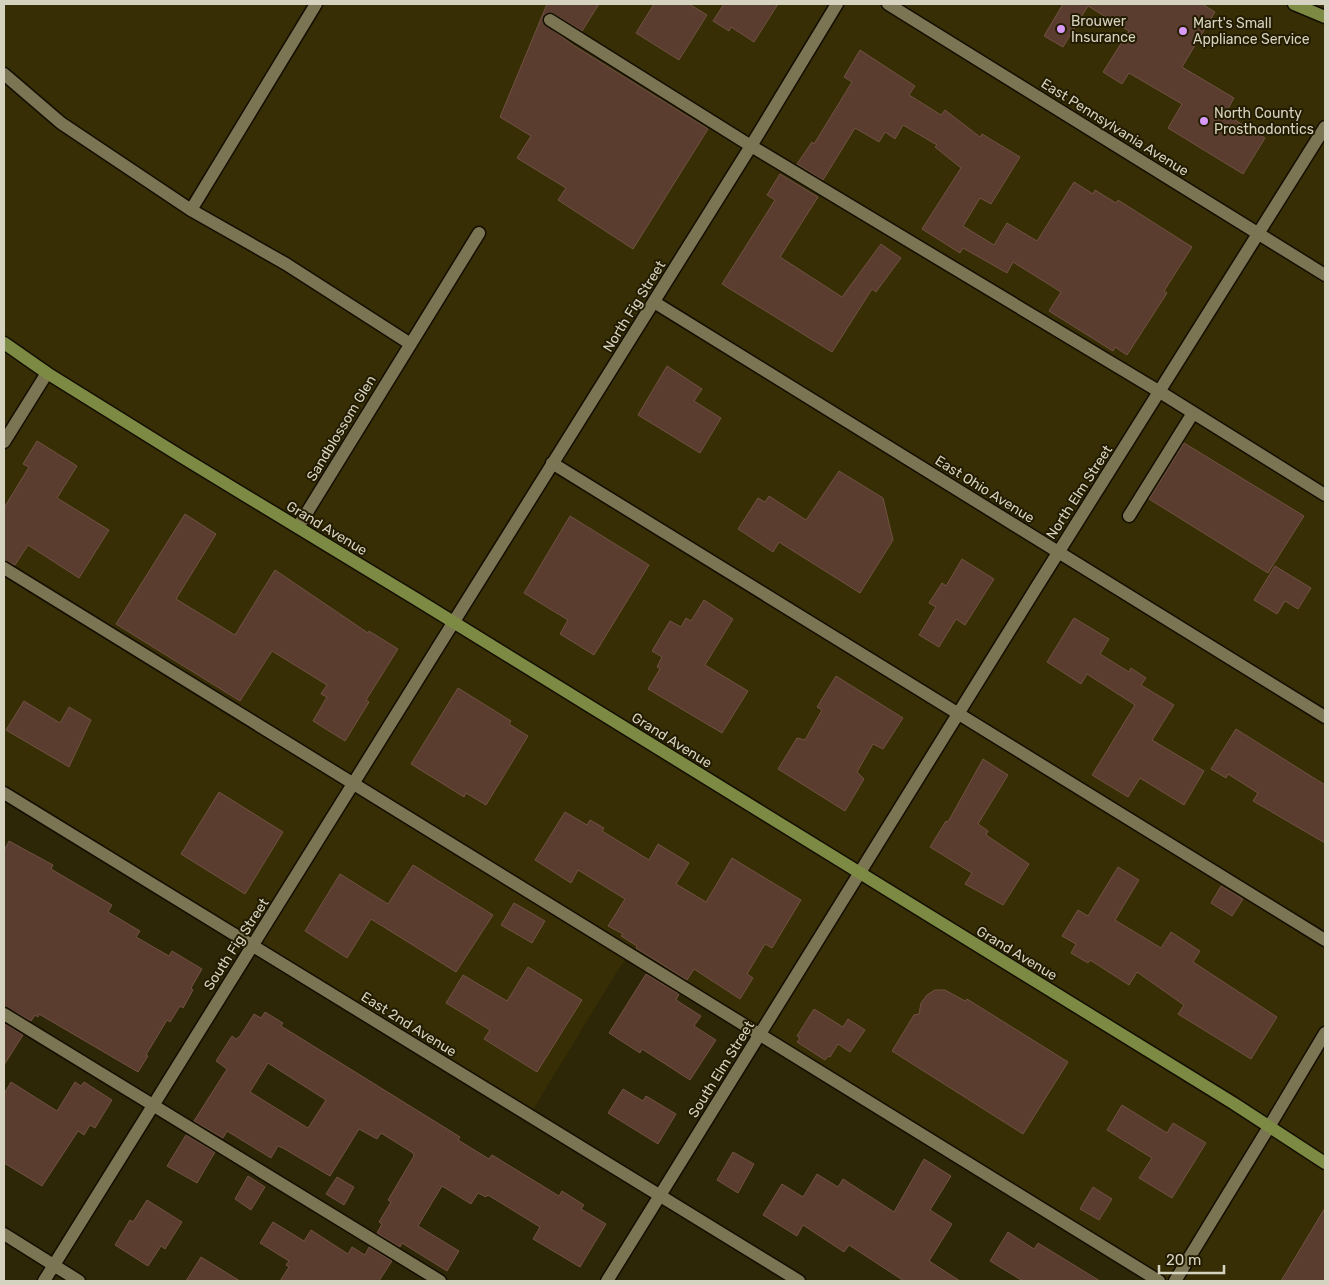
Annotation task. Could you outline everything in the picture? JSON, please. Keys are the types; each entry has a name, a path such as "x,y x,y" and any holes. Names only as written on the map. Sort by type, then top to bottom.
{"main road":[{"path":"1294,4 1325,17"},
{"name":"Grand Avenue","path":"4,343 47,373 1325,1163"}],"street":[{"path":"192,210 316,4"},
{"name":"North Fig Street","path":"453,623 751,146 837,4"},
{"name":"East Pennsylvania Avenue","path":"888,4 1325,275"},
{"path":"550,20 751,146 1160,392 1325,495"},
{"path":"4,74 60,123 192,210 286,264 409,343"},
{"name":"North Elm Street","path":"860,874 1058,553 1325,127"},
{"name":"Sandblossom Glen","path":"298,527 409,343 479,233"},
{"name":"East Ohio Avenue","path":"654,302 1325,717"},
{"path":"4,442 47,373"},
{"path":"1129,516 1193,413"},
{"path":"552,463 1325,940"},
{"path":"4,568 1159,1281"},
{"name":"South Fig Street","path":"44,1281 355,784 453,623"},
{"name":"East 2nd Avenue","path":"4,793 799,1281"},
{"name":"South Elm Street","path":"607,1281 860,874"},
{"path":"4,1014 440,1281"},
{"path":"1175,1281 1325,1033"},
{"path":"4,1234 78,1281"}],"shaded area":[{"path":"4,4 1325,4 1325,1281 1159,1281 628,954 529,1116 4,793"}],"building":[{"path":"547,4 599,4 582,31 551,12 543,15 543,23 573,45 708,129 633,249 558,200 566,188 517,158 531,136 500,117"},
{"path":"654,4 689,4 707,15 679,60 636,33"},
{"path":"724,4 778,4 754,42 731,27 729,31 713,21"},
{"path":"1063,4 1202,4 1215,12 1182,67 1234,98 1225,114 1265,138 1243,174 1168,128 1182,104 1129,73 1122,84 1103,72 1129,31 1088,6 1063,47 1044,36"},
{"path":"860,50 915,86 909,95 941,115 945,110 980,137 982,134 1020,157 991,204 980,198 963,226 994,245 1007,223 1037,241 1074,182 1093,194 1095,190 1116,203 1118,200 1192,247 1164,291 1167,293 1127,355 1115,347 1113,351 1049,311 1061,292 1013,262 1007,273 963,248 960,253 922,229 961,168 935,147 937,145 903,125 895,139 885,132 879,142 855,128 823,180 797,164 812,142 814,144 852,82 844,77"},
{"path":"780,174 818,197 780,257 842,297 881,244 901,258 876,292 872,289 832,352 722,284 775,200 767,195"},
{"path":"667,366 702,389 694,401 721,418 700,453 638,415"},
{"path":"37,441 77,466 57,498 109,530 79,578 28,545 15,565 4,560 4,508 29,467 23,464"},
{"path":"1184,443 1304,516 1268,573 1149,499"},
{"path":"839,471 883,498 893,540 860,593 779,542 773,552 738,529 758,498 765,502 769,496 806,520"},
{"path":"185,514 216,534 176,599 235,635 275,570 368,633 369,631 398,649 366,700 369,702 345,741 313,721 327,697 321,694 327,685 272,651 240,701 116,624"},
{"path":"570,516 649,565 594,655 560,634 568,620 524,593"},
{"path":"962,559 994,579 965,625 956,619 939,647 919,635 936,607 929,603 942,583 946,586"},
{"path":"1275,566 1311,588 1298,609 1285,601 1277,614 1254,600"},
{"path":"704,600 733,619 705,665 748,691 722,733 648,689 660,669 657,667 662,657 652,651 670,621 681,627 686,618 691,621"},
{"path":"1074,618 1109,639 1100,654 1129,672 1131,668 1146,678 1141,685 1174,705 1152,740 1204,771 1184,805 1140,778 1128,797 1092,775 1135,705 1087,674 1081,684 1047,662"},
{"path":"836,676 903,718 883,749 873,744 857,772 864,779 845,811 778,769 797,738 805,740 822,710 817,707"},
{"path":"458,688 511,721 509,724 528,736 486,805 466,793 464,797 411,764"},
{"path":"24,701 60,723 69,707 91,720 69,767 6,730"},
{"path":"1236,729 1325,785 1325,843 1253,801 1258,793 1228,774 1226,778 1211,769"},
{"path":"983,759 1008,775 978,824 988,831 986,835 1029,864 1003,905 965,884 972,873 930,847 946,821 948,822"},
{"path":"219,792 283,832 245,894 181,854"},
{"path":"565,812 587,825 590,820 604,828 602,831 649,860 658,844 689,863 676,884 706,902 732,858 801,900 772,948 765,944 747,974 753,978 740,999 694,969 687,980 636,948 637,946 621,936 623,934 608,926 625,899 578,870 571,883 535,860"},
{"path":"9,841 53,865 51,869 112,905 108,912 140,931 136,937 169,956 172,951 202,969 191,988 193,990 183,1008 180,1006 170,1022 167,1020 138,1072 39,1014 38,1017 35,1015 31,1021 4,1006 4,851"},
{"path":"413,865 493,915 456,972 371,919 347,958 305,931 340,874 388,904"},
{"path":"1118,867 1139,880 1115,920 1161,948 1171,932 1200,951 1193,962 1277,1017 1251,1059 1178,1014 1184,1005 1137,972 1129,985 1090,960 1088,963 1071,953 1076,944 1062,936 1078,910 1088,916"},
{"path":"1221,886 1243,899 1232,916 1211,903"},
{"path":"514,903 545,921 532,943 501,925"},
{"path":"528,967 582,1000 537,1072 484,1039 490,1030 446,1003 463,975 507,1001"},
{"path":"646,974 679,994 676,1000 701,1016 694,1026 716,1040 690,1080 642,1049 640,1053 609,1033"},
{"path":"935,990 945,990 965,1001 967,999 1068,1062 1023,1134 892,1051 914,1015 919,1014 921,1003 927,995"},
{"path":"814,1009 843,1027 848,1019 865,1030 850,1052 838,1044 830,1057 828,1056 825,1060 797,1042 800,1038 797,1036"},
{"path":"265,1012 283,1023 281,1026 460,1137 458,1140 489,1159 492,1155 559,1196 562,1191 584,1205 581,1209 606,1224 580,1267 533,1239 540,1227 488,1195 486,1197 478,1193 471,1204 442,1186 418,1226 459,1251 447,1271 402,1243 400,1247 377,1233 382,1224 379,1222 391,1202 388,1200 414,1156 413,1153 381,1133 377,1139 359,1129 330,1176 283,1148 278,1146 271,1158 227,1131 223,1138 194,1121 227,1069 216,1061 232,1036 236,1039 240,1036 254,1014 261,1018","holes":["268,1063 326,1100 308,1128 250,1092"]},
{"path":"4,1023 23,1035 4,1065"},
{"path":"11,1082 57,1111 75,1082 81,1086 84,1082 112,1100 95,1128 90,1125 84,1135 78,1131 42,1186 4,1163 4,1094"},
{"path":"623,1089 643,1101 646,1096 676,1114 658,1144 608,1113"},
{"path":"1122,1105 1167,1133 1173,1123 1206,1143 1172,1198 1139,1178 1152,1158 1107,1130"},
{"path":"186,1135 215,1152 197,1183 167,1166"},
{"path":"733,1152 754,1164 738,1193 717,1180"},
{"path":"924,1159 951,1176 930,1210 952,1224 929,1261 960,1281 904,1281 849,1245 844,1252 803,1225 797,1236 763,1215 782,1184 803,1197 817,1174 838,1187 843,1179 894,1212"},
{"path":"248,1176 265,1187 251,1210 235,1199"},
{"path":"337,1177 354,1187 344,1205 326,1194"},
{"path":"1093,1187 1112,1199 1099,1220 1080,1209"},
{"path":"147,1200 182,1222 165,1249 161,1246 148,1266 115,1245 130,1220 133,1222"},
{"path":"1325,1208 1325,1281 1281,1281"},
{"path":"273,1222 304,1241 311,1230 348,1254 352,1247 365,1255 369,1247 392,1261 379,1281 280,1281 289,1267 286,1265 289,1261 260,1243"},
{"path":"1008,1232 1034,1249 1038,1243 1100,1281 1023,1281 990,1261"},
{"path":"201,1257 240,1281 186,1281"}],"place":[{"name":"Brouwer Insurance","path":"1061,29"},
{"name":"Mart's Small Appliance Service","path":"1183,31"},
{"name":"North County Prosthodontics","path":"1204,121"}]}
